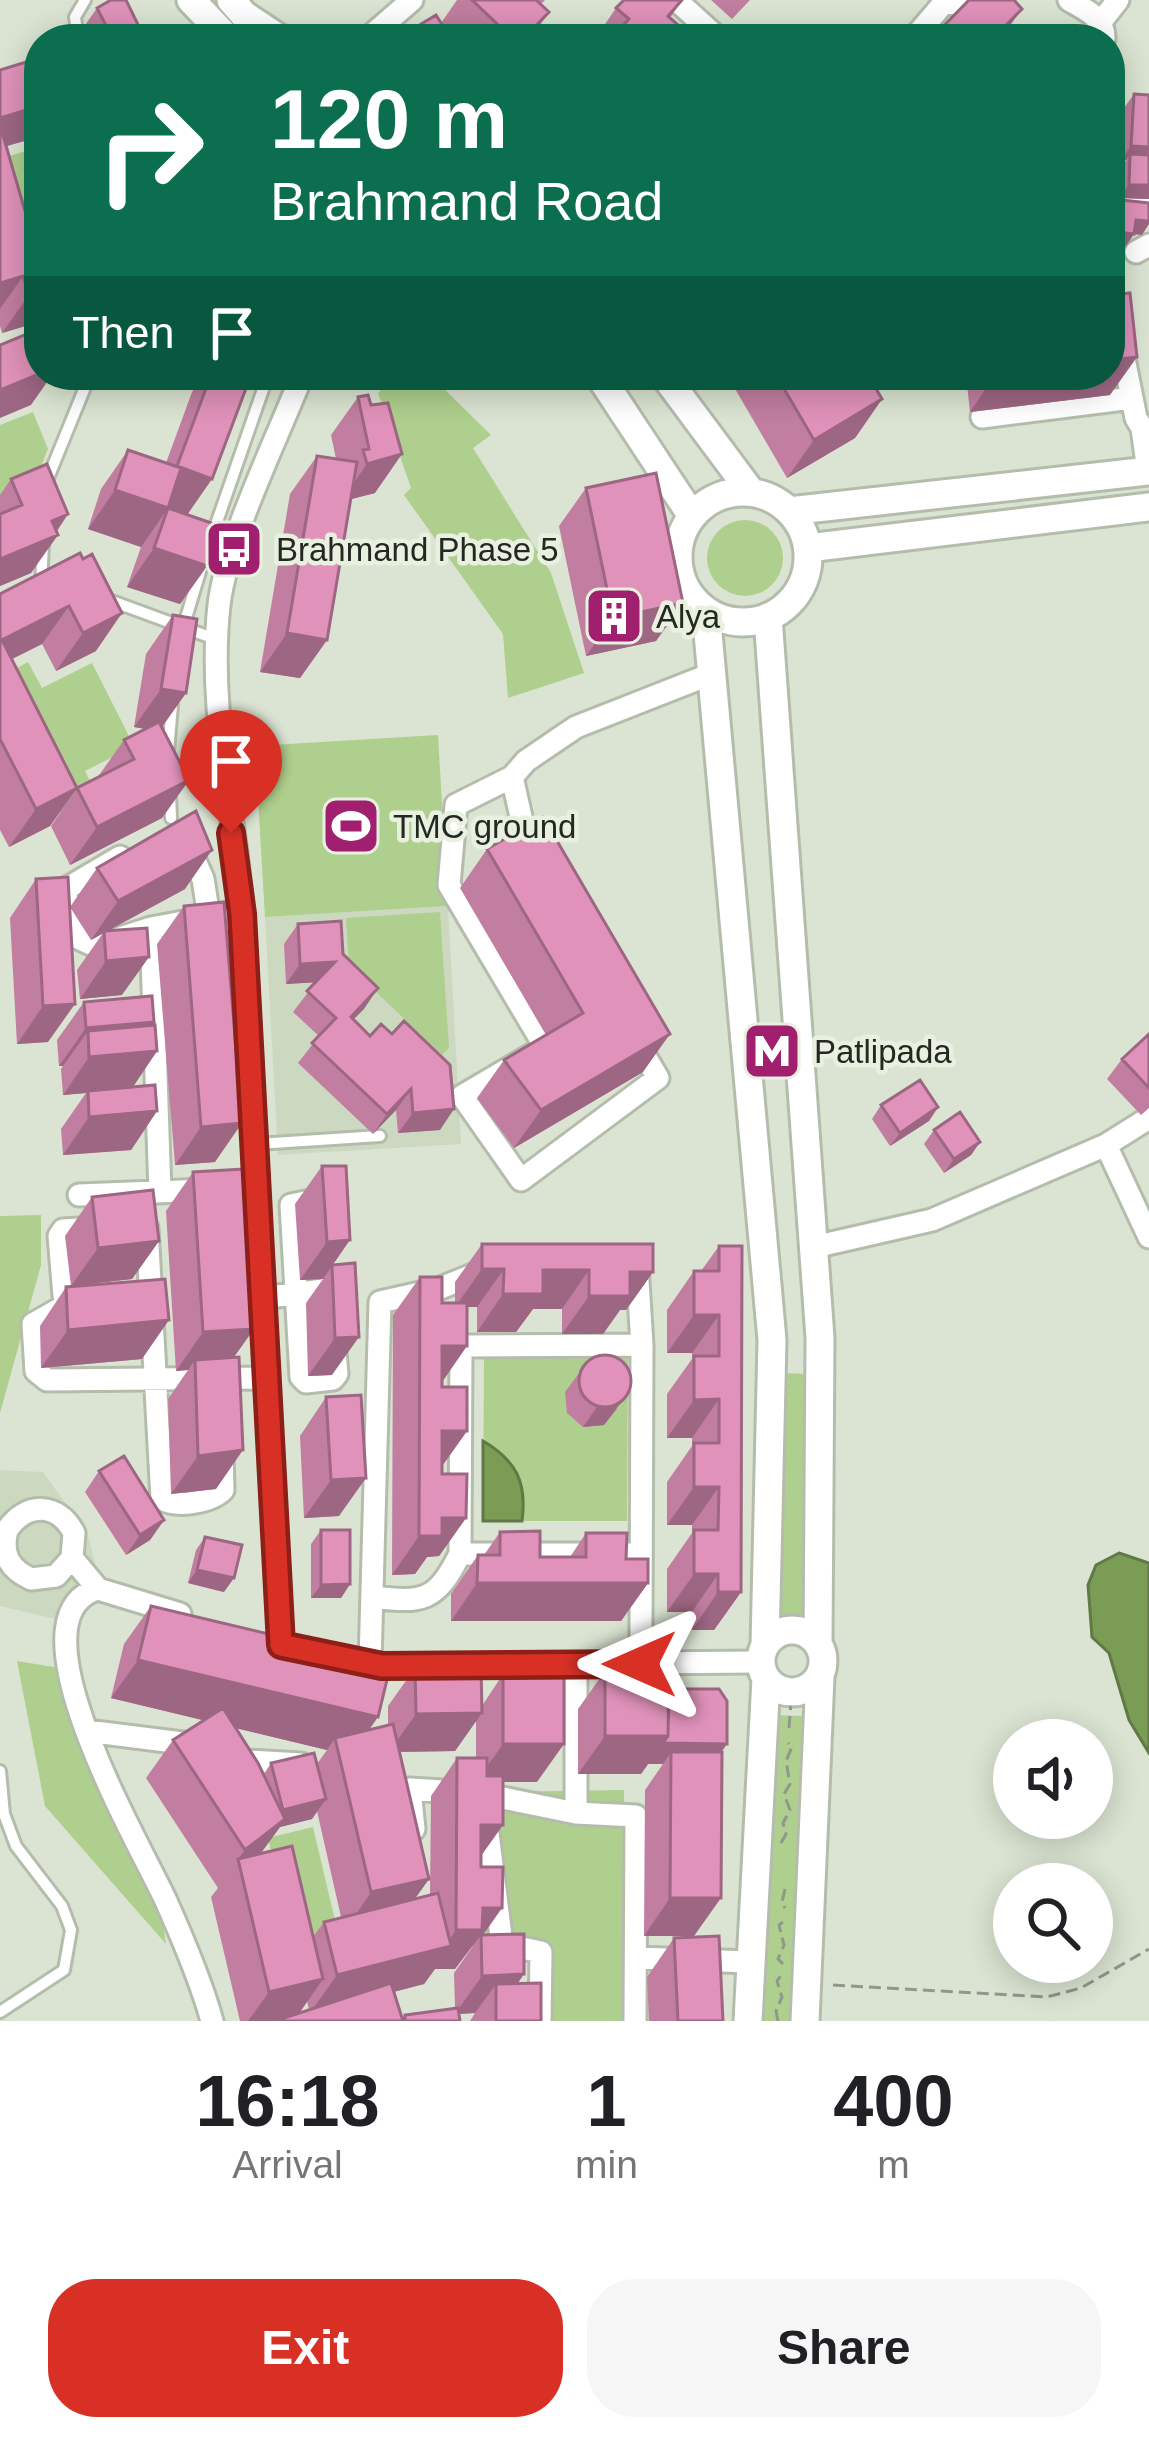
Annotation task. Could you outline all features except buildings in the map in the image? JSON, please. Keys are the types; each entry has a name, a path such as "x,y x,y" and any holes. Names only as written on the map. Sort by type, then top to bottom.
{"street":[{"path":"190,0 234,23"},
{"path":"384,24 412,0"},
{"path":"676,0 702,24"},
{"path":"1069,0 1095,24"},
{"path":"926,24 943,4 956,2 984,24"},
{"path":"789,511 1144,472 1131,430 1134,408 1125,369"},
{"path":"258,1638 292,1647 264,1378 242,914 219,751 217,639 220,600 234,549 296,390"},
{"path":"609,390 692,516"},
{"path":"675,390 751,492"},
{"path":"982,417 1134,408"},
{"path":"729,493 771,498 802,528 808,548 800,590 768,617 747,622 706,611 690,597 680,577 677,556 692,516 729,493"},
{"path":"808,548 1149,507"},
{"path":"706,611 772,1340 748,2021"},
{"path":"768,617 820,1338 818,1644 824,1660 805,2021"},
{"path":"624,1021 658,1078 521,1180 462,1096 545,1047 449,885 456,805 512,777 526,760 576,728 711,674"},
{"path":"512,777 533,869"},
{"path":"209,917 202,879 177,830 109,862 64,890 86,945 151,928 242,914"},
{"path":"151,928 144,1016 152,1192 131,1299 153,1379 162,1499 169,1504 215,1498 223,1490 220,1401"},
{"path":"746,1036 798,1027"},
{"path":"814,1247 932,1220 1106,1145 1149,1118"},
{"path":"1106,1145 1149,1237"},
{"path":"79,1195 256,1188"},
{"path":"262,1298 297,1293 330,1278 337,1374 333,1379 306,1382 302,1377 297,1293 291,1205 320,1199 326,1226"},
{"path":"70,1302 64,1296 59,1236 63,1230 147,1224"},
{"path":"617,1266 640,1265 640,1664"},
{"path":"504,1271 481,1272 438,1289 380,1302 372,1597 358,1661 764,1662"},
{"path":"131,1299 70,1302 33,1324 36,1371 47,1380 153,1379 220,1401 264,1378"},
{"path":"772,1340 820,1338"},
{"path":"372,1597 414,1602 443,1587 460,1554 461,1346 642,1345"},
{"path":"460,1554 641,1554"},
{"path":"72,1558 98,1589 212,1624"},
{"path":"98,1589 84,1593 67,1617 64,1646 69,1682 166,1902 212,2021"},
{"path":"764,1662 778,1633 794,1630 818,1644"},
{"path":"764,1662 780,1691 798,1693 820,1677"},
{"path":"576,1664 576,1813"},
{"path":"87,1731 201,1745 232,1769 325,1766"},
{"path":"416,1852 410,1789 483,1794 576,1813 636,1816 635,2021"},
{"path":"483,1794 502,1944 541,1952 540,2021"},
{"path":"637,1958 750,1962"}],"lane":[{"path":"44,504 45,488 84,390"},
{"path":"179,650 263,390"},
{"path":"41,586 43,537"},
{"path":"21,596 41,586 65,583"},
{"path":"104,598 217,639"},
{"path":"171,818 167,735 173,692"},
{"path":"253,1144 380,1136"},
{"path":"0,1771 4,1814 16,1846 62,1906 71,1930 64,1970 0,2012"}],"path":[{"path":"776,1850 785,1839 783,1822 790,1810 784,1794 790,1784 786,1761 792,1747 786,1737 792,1724 791,1702"},
{"path":"778,2021 782,1996 777,1982 784,1970 778,1959 784,1945 779,1925 788,1913 782,1902 786,1878"},
{"path":"807,1984 1047,1997 1081,1988 1149,1949"}],"shaded area":[{"path":"24,151 24,219 0,159"},
{"path":"445,390 491,435 473,448 551,573 584,673 508,698 503,634 404,495 411,488 378,393"},
{"path":"33,412 48,449 32,489 0,503 0,425"},
{"path":"745,520 772,531 783,558 772,585 745,596 718,585 707,558 718,531"},
{"path":"28,662 42,688 92,663 134,746 85,771 96,794 55,815 0,677"},
{"name":"TMC ground","path":"438,735 448,906 265,917 255,746"},
{"path":"448,906 461,1144 278,1155 265,917"},
{"path":"440,912 449,1048 442,1055 349,966 346,918"},
{"path":"41,1215 41,1265 0,1413 0,1216"},
{"path":"484,1358 628,1358 627,1521 483,1521"},
{"path":"781,1373 810,1374 806,1629 777,1629"},
{"path":"483,1441 517,1474 523,1495 522,1521 483,1521"},
{"path":"0,1470 43,1472 88,1535 98,1576 73,1592 55,1619 0,1606"},
{"path":"1119,1553 1149,1563 1149,1753 1129,1720 1109,1653 1092,1637 1088,1585 1096,1565"},
{"path":"17,1661 60,1668 160,1906 166,1944 45,1806"},
{"path":"773,1715 802,1716 793,2021 764,2021"},
{"path":"624,1790 627,2021 533,2021 532,1944 486,1945 484,1792"},
{"path":"313,1827 338,1933 293,1944 268,1838"}],"place":[{"name":"Brahmand Phase 5","path":"234,549"},
{"name":"Alya","path":"614,616"},
{"name":"TMC ground","path":"351,826"},
{"name":"Patlipada","path":"772,1051"}],"route":[{"path":"231,833 242,914 281,1645 382,1666 640,1664"}]}
